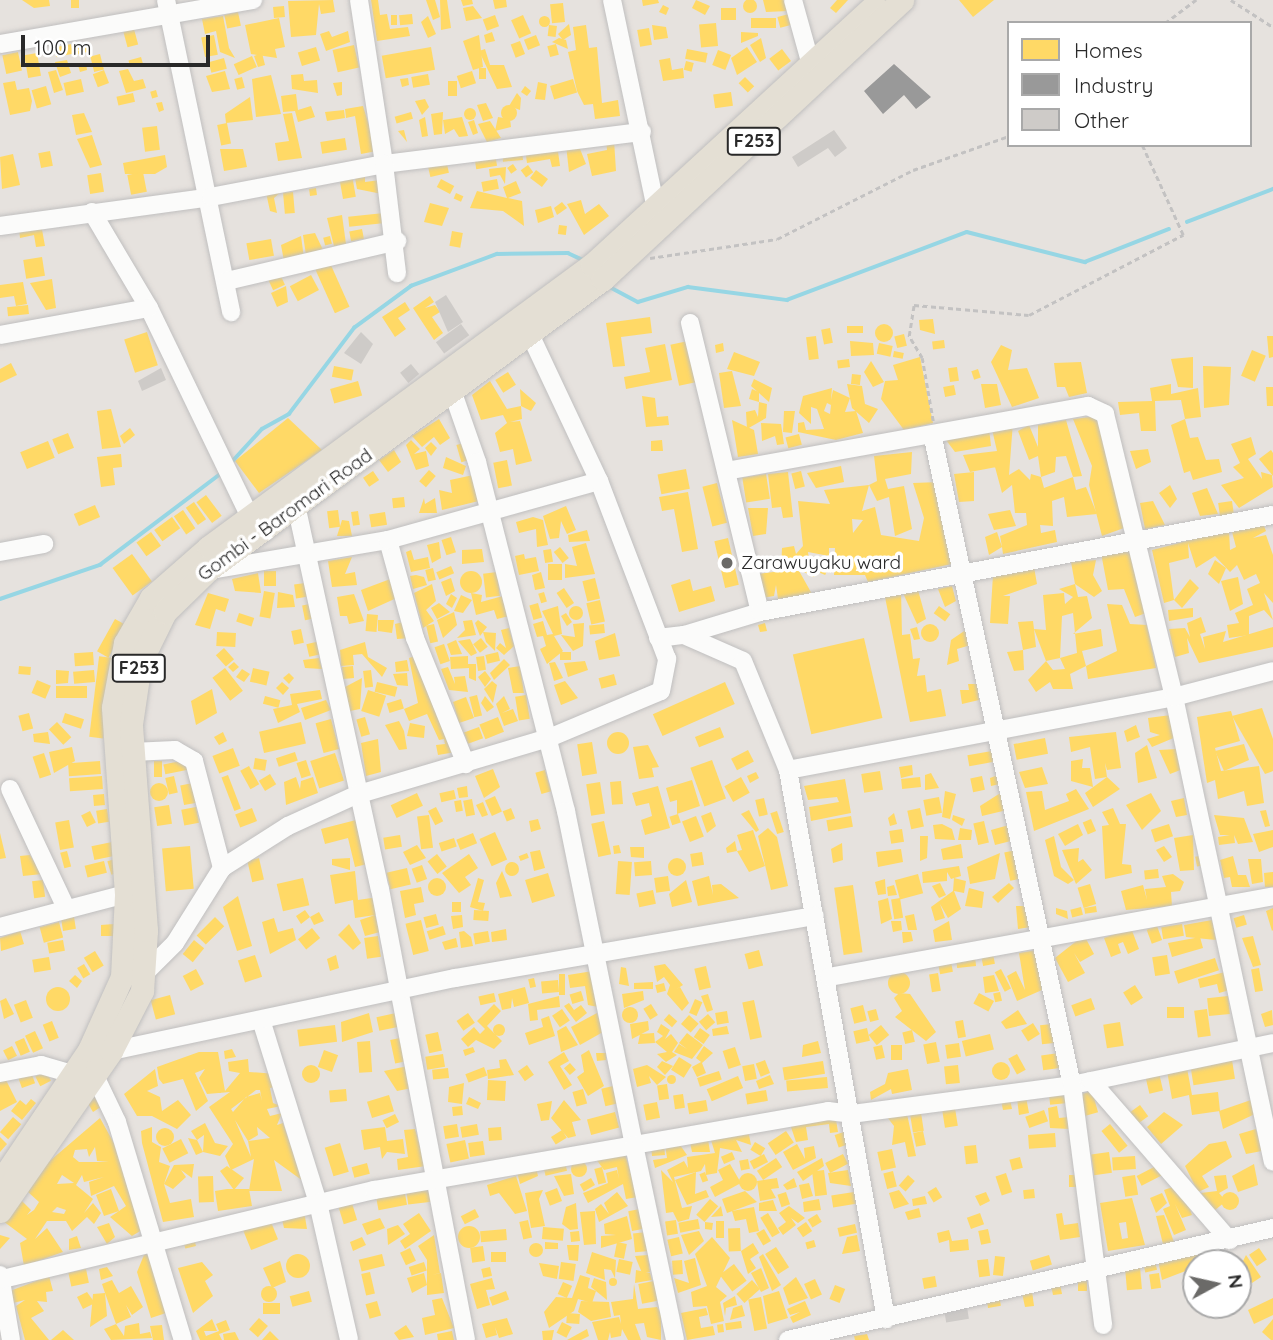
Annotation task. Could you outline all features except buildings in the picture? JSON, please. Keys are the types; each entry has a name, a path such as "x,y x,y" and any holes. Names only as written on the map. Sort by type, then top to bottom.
{"main road":[{"name":"Gombi - Baromari Road","path":"0,1211 84,1075 122,977 126,894 111,742 125,643 151,597 250,517 527,327 598,272 656,209 880,0"},
{"name":"Gombi - Baromari Road","path":"598,272 625,259 902,0"},
{"name":"Gombi - Baromari Road","path":"0,1182 84,1075 111,1051 134,1011 145,973 132,752 134,688 150,635 182,591 296,505 453,393 527,327"}],"street":[{"path":"0,44 167,6 253,0"},
{"path":"359,0 397,241 397,273"},
{"path":"612,0 642,132 656,209"},
{"path":"793,0 811,65"},
{"path":"167,6 211,197 231,312"},
{"path":"0,226 211,197 383,164 642,132"},
{"path":"92,212 149,308 250,517"},
{"path":"227,281 397,241"},
{"path":"0,335 149,308"},
{"path":"690,323 760,612"},
{"path":"145,973 175,943 222,868 288,826 356,795 549,738 661,691 667,659 599,481 527,327"},
{"path":"453,393 491,514 549,738 675,1340"},
{"path":"726,471 933,438 971,425 1098,408 1105,414 1134,543 1174,697 1247,1050 1273,1162"},
{"path":"933,438 992,732 1072,1085 1099,1267 1103,1325"},
{"path":"208,570 388,540 491,514 599,481"},
{"path":"296,505 310,551 356,795 437,1179 466,1340"},
{"path":"659,638 684,635 760,612 1273,515"},
{"path":"388,540 415,638 466,764"},
{"path":"0,552 44,544"},
{"path":"684,635 743,661 788,770 829,977 886,1319"},
{"path":"788,770 1174,697 1273,671"},
{"path":"132,752 175,750 194,761 222,868"},
{"path":"10,789 66,908"},
{"path":"0,927 126,894"},
{"path":"829,977 1273,897"},
{"path":"111,1051 262,1023 397,992 815,916"},
{"path":"262,1023 318,1203 349,1340"},
{"path":"11,1340 2,1277 318,1203 437,1179 828,1111 852,1114 1072,1085 1247,1050 1273,1042"},
{"path":"0,1073 41,1065 84,1075 117,1122 183,1340"},
{"path":"1091,1081 1116,1118 1184,1181 1229,1240"},
{"path":"788,1340 1273,1228"}],"path":[{"path":"1168,21 1196,0"},
{"path":"1231,0 1273,27"},
{"path":"625,259 777,239 913,170 1007,137"},
{"path":"933,438 922,358 909,336 914,305 1029,315 1184,235 1143,147"}],"waterway":[{"path":"1187,222 1273,189"},
{"path":"608,286 638,302 688,287 787,300 967,232 1085,262 1169,229"},
{"path":"230,464 262,429 289,414 354,328 411,286 497,254 568,253 583,260"},
{"path":"0,599 100,565 223,472"}],"place":[{"name":"Zarawuyaku ward","path":"727,563"}]}
